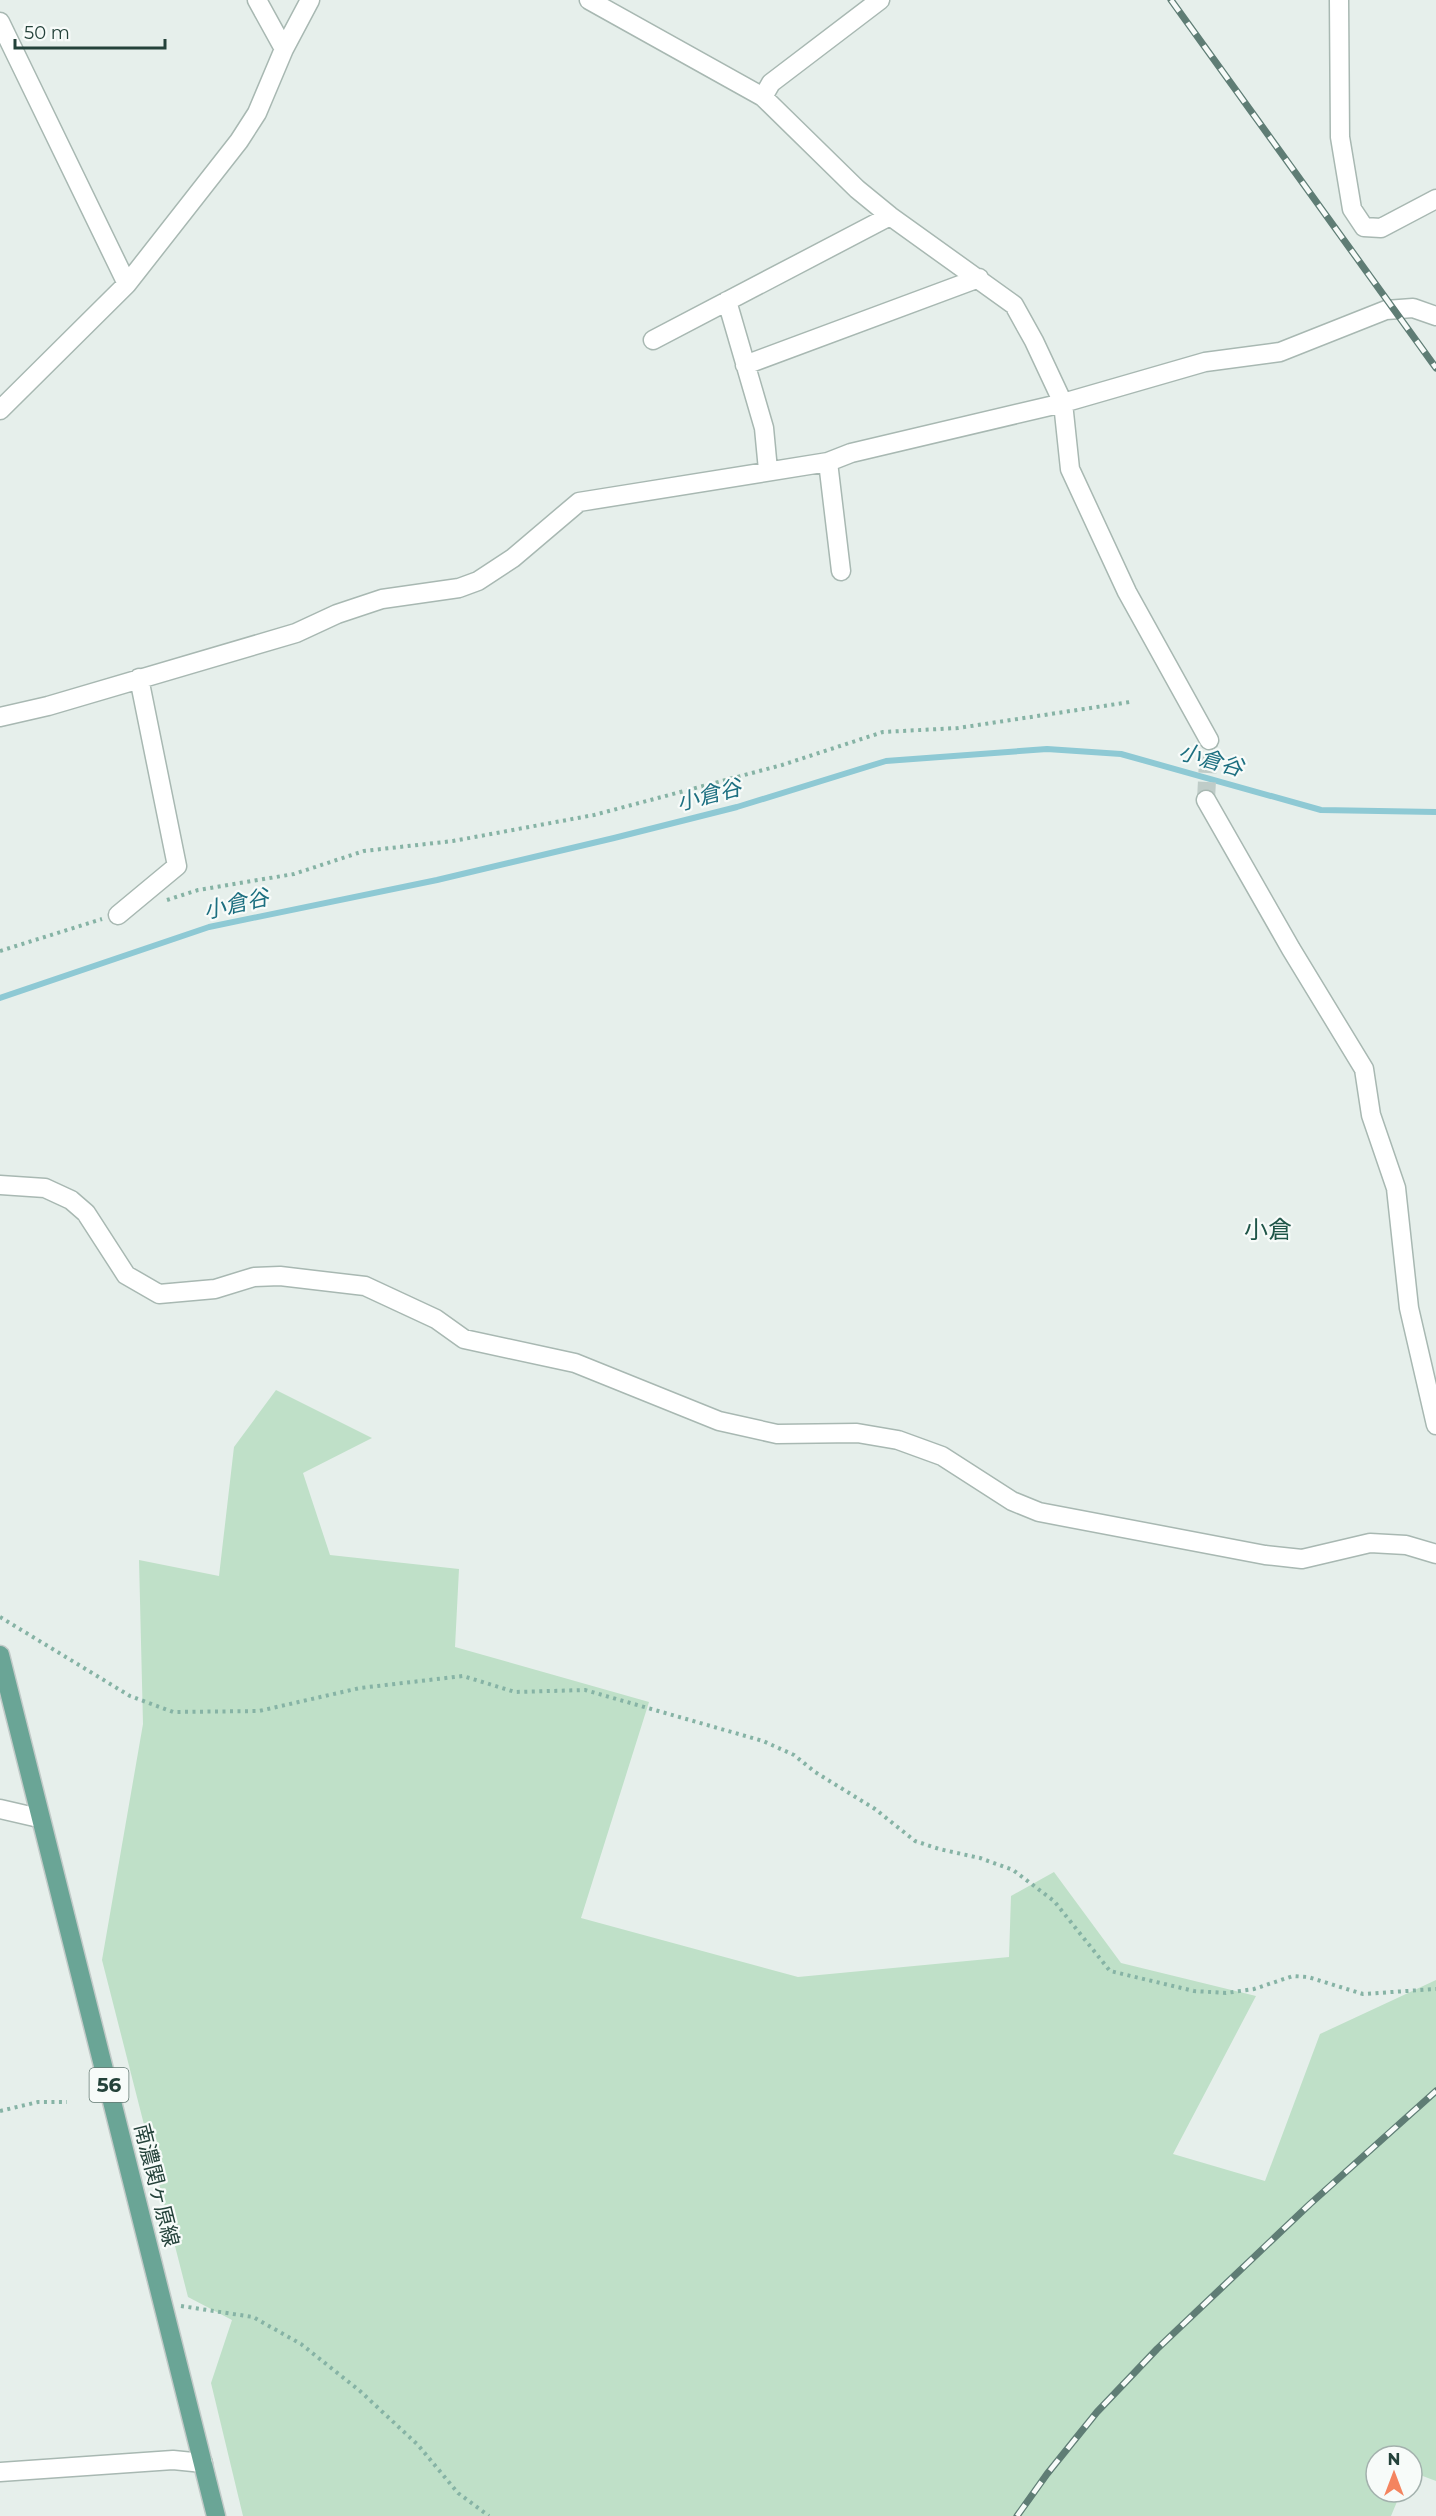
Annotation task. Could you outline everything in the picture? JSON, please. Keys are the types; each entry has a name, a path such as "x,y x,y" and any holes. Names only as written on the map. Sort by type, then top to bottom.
{"main road":[{"name":"南濃関ヶ原線","path":"0,1655 39,1818 87,1997 216,2516"}],"street":[{"path":"257,0 284,49"},
{"path":"0,410 126,284 239,141 257,113 284,49 310,0"},
{"path":"589,0 763,97 857,189 890,216 1014,305 1063,403 1070,469 1126,592 1209,740"},
{"path":"763,97 771,83 880,0"},
{"path":"1339,0 1340,136 1352,209 1364,227 1381,228 1436,199"},
{"path":"0,22 126,284"},
{"path":"653,340 890,216"},
{"path":"745,365 979,278"},
{"path":"727,301 764,428 768,470"},
{"path":"0,717 48,706 296,633 337,614 382,599 459,588 478,580 513,558 579,502 828,462 852,453 1063,403 1205,362 1280,352 1386,310 1413,308 1436,316"},
{"path":"828,462 841,571"},
{"path":"118,915 177,866 139,678"},
{"path":"1206,800 1291,949 1364,1069 1371,1114 1396,1188 1409,1308 1436,1425"},
{"path":"0,1185 45,1188 71,1200 86,1214 126,1275 159,1294 215,1288 254,1276 280,1276 364,1286 436,1319 465,1339 575,1363 719,1421 777,1434 857,1433 898,1440 942,1456 1012,1501 1039,1512 1265,1555 1302,1559 1370,1543 1406,1545 1436,1554"},
{"path":"0,1809 39,1818"},
{"path":"0,2472 172,2460 203,2463"}],"path":[{"path":"158,902 198,890 294,874 364,851 453,841 594,815 782,765 883,732 958,728 1130,702"},
{"path":"0,951 118,915"},
{"path":"0,1617 130,1696 172,1712 259,1711 360,1688 463,1676 515,1692 585,1690 763,1741 794,1755 815,1772 875,1809 915,1841 980,1858 1013,1870 1054,1901 1110,1971 1194,1991 1226,1993 1254,1989 1293,1976 1308,1977 1363,1994 1436,1989"},
{"path":"0,2111 38,2103 67,2103"},
{"path":"163,2303 253,2317 301,2344 360,2391 418,2445 458,2493 489,2516"}],"green space":[{"path":"276,1390 372,1438 303,1473 330,1555 459,1569 455,1647 649,1702 581,1918 798,1977 1009,1957 1011,1896 1054,1872 1121,1963 1256,1996 1173,2154 1265,2181 1320,2034 1436,1980 1436,2481 1424,2476 1424,2444 1364,2444 1364,2504 1396,2504 1391,2516 243,2516 211,2383 232,2320 188,2297 102,1960 143,1724 139,1560 219,1576 234,1447"}],"waterway":[{"name":"小倉谷","path":"0,998 209,927 437,880 614,838 737,807 886,761 1047,749 1121,754 1321,810 1436,812"}],"tunnel":[{"path":"1206,800 1209,740"}],"railway":[{"path":"1171,0 1436,368"},
{"path":"1017,2516 1047,2474 1097,2412 1157,2349 1310,2204 1436,2091"}],"district":[{"name":"小倉","path":"1268,1229"}]}
